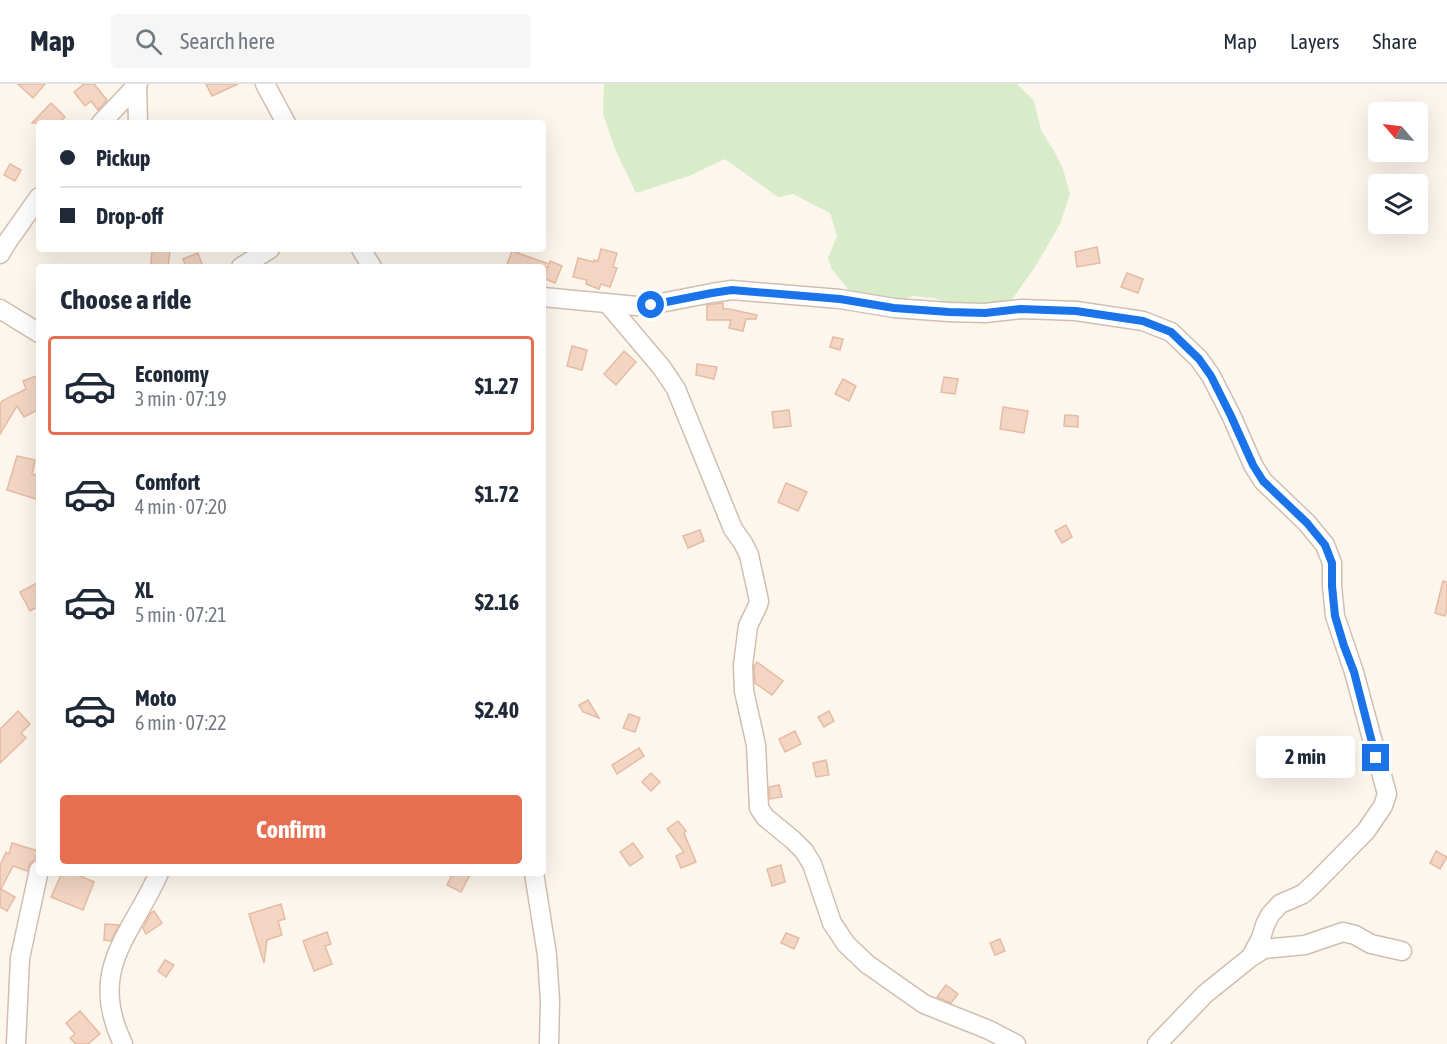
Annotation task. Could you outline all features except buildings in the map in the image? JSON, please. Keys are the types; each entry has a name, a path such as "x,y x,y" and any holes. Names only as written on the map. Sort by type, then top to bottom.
{"street":[{"path":"265,84 284,120"},
{"path":"104,120 138,85"},
{"path":"138,85 138,120"},
{"path":"0,254 36,201"},
{"path":"246,264 265,252"},
{"path":"546,297 637,306 732,290 840,299 894,308 949,312 985,313 1020,309 1076,311 1143,321 1171,332 1199,359 1211,376 1253,465 1263,481 1307,523 1325,545 1332,563 1335,616 1354,672 1387,794 1383,806 1366,831 1303,894 1280,904 1270,915 1251,957"},
{"path":"608,304 662,368 676,389 733,529 749,555 759,601 748,626 743,653 743,671 746,703 756,746 761,812 804,851 812,864 832,923 846,944 867,964 924,1004 989,1030 1016,1044"},
{"path":"0,309 36,331"},
{"path":"16,1044 20,958 38,876"},
{"path":"123,1044 110,1008 112,967 121,942 157,876"},
{"path":"534,876 547,955 550,1001 549,1044"},
{"path":"1157,1044 1205,994 1264,949 1305,945 1343,932 1355,935 1371,945 1402,951"}],"green space":[{"path":"604,84 1017,84 1034,101 1041,130 1063,169 1070,194 1060,224 1035,267 1006,308 955,306 935,298 912,296 892,304 871,301 849,290 832,269 828,258 837,236 830,213 793,194 778,197 725,159 689,176 636,193 615,149 603,114"}],"route":[{"path":"651,305 732,290 840,299 894,308 949,312 985,313 1020,309 1076,311 1143,321 1171,332 1199,359 1211,376 1253,465 1263,481 1307,523 1325,545 1332,563 1335,616 1366,713 1376,758"}]}
